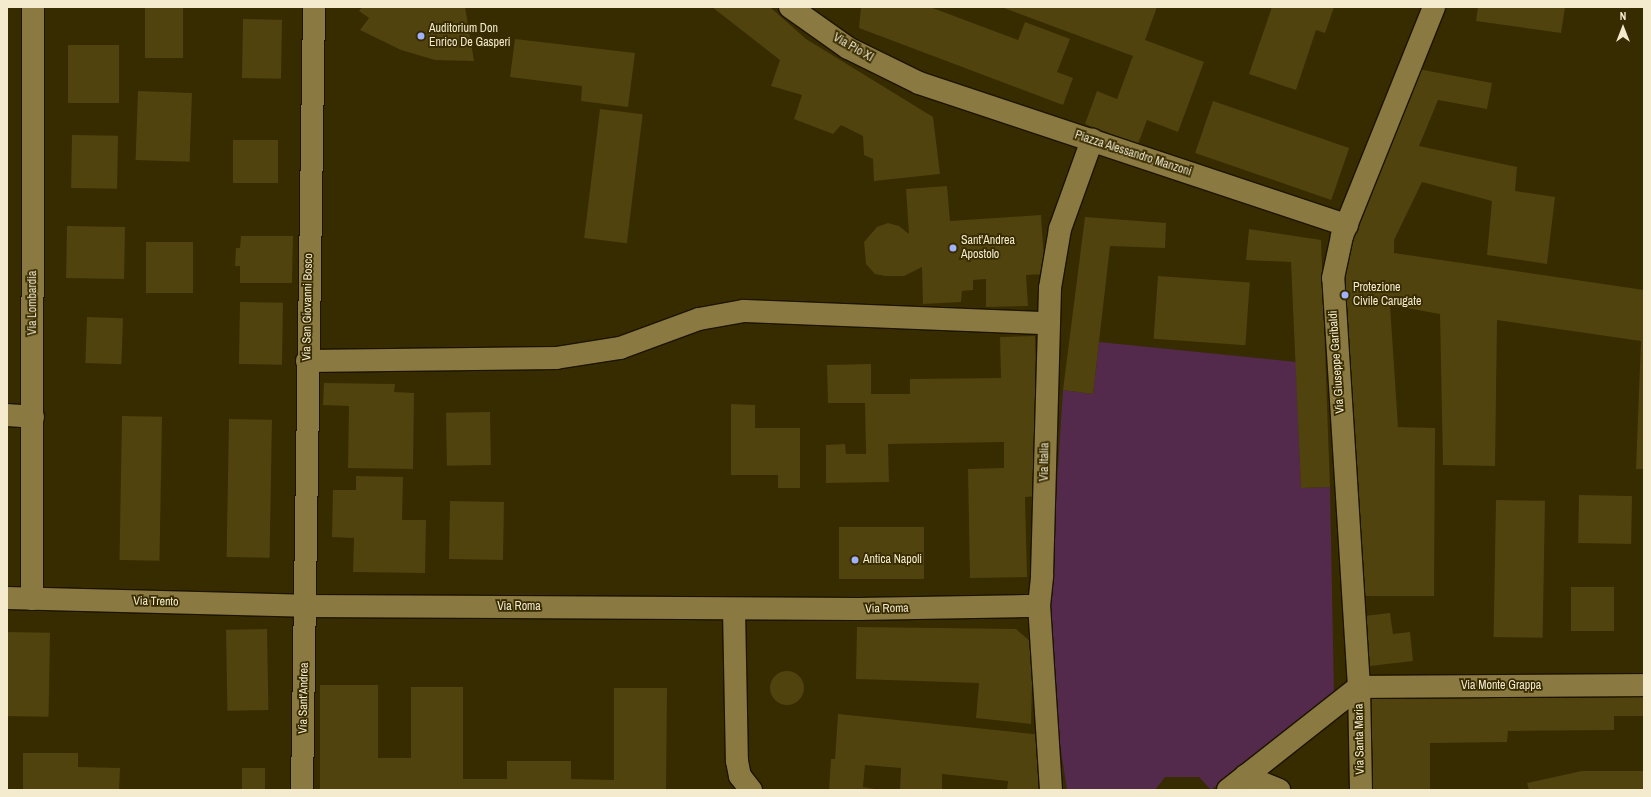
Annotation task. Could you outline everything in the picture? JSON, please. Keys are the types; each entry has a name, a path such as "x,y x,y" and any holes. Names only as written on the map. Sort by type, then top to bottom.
{"street":[{"name":"Via Lombardia","path":"32,599 33,7"},
{"name":"Via San Giovanni Bosco","path":"304,606 314,7"},
{"name":"Via Pio XI","path":"790,7 848,48 920,83"},
{"name":"Via Giuseppe Garibaldi","path":"1359,687 1333,294 1335,260 1347,224 1434,7"},
{"name":"Piazza Alessandro Manzoni","path":"920,83 1347,224"},
{"name":"Via Italia","path":"1051,790 1039,606 1042,575 1050,278 1056,241 1092,140"},
{"path":"307,361 524,360 594,353 629,346 699,319 744,311 1048,323"},
{"path":"7,415 33,417"},
{"name":"Via Trento","path":"7,598 304,606"},
{"name":"Via Roma","path":"304,606 859,609 1039,606"},
{"name":"Via Sant'Andrea","path":"302,790 304,606"},
{"path":"734,609 737,761 740,776 751,790"},
{"name":"Via Monte Grappa","path":"1359,687 1644,685"},
{"path":"1228,790 1359,687"},
{"name":"Via Santa Maria","path":"1359,687 1361,790"},
{"path":"1245,776 1279,790"}],"shaded area":[{"path":"1099,342 1296,362 1301,488 1330,487 1334,694 1211,790 1199,777 1165,777 1155,790 1067,790 1052,692 1049,606 1063,390 1093,394"}],"building":[{"path":"145,7 183,7 183,58 145,58"},
{"name":"Auditorium Don Enrico De Gasperi","path":"362,7 465,7 474,61 435,60 401,50 360,30 369,18 359,11"},
{"path":"712,7 770,7 806,39 933,117 940,174 874,181 873,159 864,155 863,136 841,125 833,134 794,119 802,95 771,86 780,60"},
{"path":"861,7 930,7 1018,40 1025,22 1070,39 1057,72 1073,78 1063,105 859,28"},
{"path":"1001,7 1157,7 1145,40 1204,62 1178,132 1147,120 1138,144 1085,124 1097,91 1117,99 1133,56"},
{"path":"1272,7 1334,7 1325,33 1316,30 1296,90 1249,74"},
{"path":"1478,7 1565,7 1561,33 1476,21"},
{"path":"243,19 282,20 281,79 242,78"},
{"path":"515,39 635,53 628,107 581,101 582,86 510,77"},
{"path":"68,45 119,45 119,103 68,103"},
{"path":"1413,68 1492,83 1487,109 1438,100 1419,146 1517,167 1515,191 1555,197 1547,264 1487,255 1492,201 1422,182 1394,240 1394,253 1644,290 1644,469 1636,469 1641,341 1497,320 1495,466 1443,465 1440,314 1390,305 1398,427 1435,428 1434,596 1359,596 1339,266"},
{"path":"138,91 192,93 190,162 136,160"},
{"path":"1213,101 1349,148 1331,200 1195,153"},
{"path":"600,109 643,114 627,243 584,238"},
{"path":"72,135 118,136 117,189 71,188"},
{"path":"233,140 278,140 278,183 233,183"},
{"name":"Sant'Andrea Apostolo","path":"947,186 950,221 1041,215 1045,274 1026,275 1028,306 986,307 986,279 973,280 973,290 962,291 961,302 923,304 922,267 904,276 885,276 875,274 866,264 864,242 877,227 888,223 899,226 909,234 906,189"},
{"path":"1085,217 1166,223 1165,248 1110,246 1093,394 1063,390"},
{"path":"67,226 125,227 124,279 66,278"},
{"path":"1249,229 1321,240 1330,487 1301,488 1291,262 1246,260"},
{"path":"241,236 293,236 292,283 240,283 240,266 235,266 236,248 240,248"},
{"path":"146,242 193,242 193,293 146,293"},
{"path":"1158,276 1250,282 1245,345 1154,339"},
{"path":"240,302 283,303 282,365 239,364"},
{"path":"87,317 123,318 121,364 85,363"},
{"path":"1035,336 1038,496 1025,497 1027,577 970,578 968,469 1004,468 1004,442 888,444 889,482 826,483 826,445 845,444 846,454 866,454 865,403 828,403 827,365 871,364 871,394 910,394 910,379 1001,378 1000,337"},
{"path":"324,383 395,384 394,392 414,393 413,469 348,468 349,406 323,405"},
{"path":"731,404 755,405 755,428 800,428 800,488 778,488 778,475 731,475"},
{"path":"490,412 491,465 447,466 446,413"},
{"path":"122,416 162,417 159,561 119,560"},
{"path":"229,419 272,420 270,558 227,557"},
{"path":"356,476 403,477 402,520 426,520 425,573 353,572 354,538 332,537 333,490 356,490"},
{"path":"1579,495 1632,496 1631,544 1578,543"},
{"path":"1496,500 1545,501 1543,638 1494,637"},
{"path":"450,501 504,502 503,560 449,559"},
{"path":"839,527 924,527 924,579 839,579"},
{"path":"1571,587 1614,587 1614,631 1571,631"},
{"path":"1390,613 1393,634 1410,632 1413,661 1370,666 1364,616"},
{"path":"857,627 1016,629 1033,644 1031,724 976,718 979,683 856,679"},
{"path":"267,629 268,710 227,711 226,630"},
{"path":"7,632 50,633 49,717 7,716"},
{"path":"787,671 799,676 804,688 799,700 787,705 775,700 770,688 775,676"},
{"path":"320,685 378,685 378,758 411,758 411,687 463,687 463,779 507,779 507,761 571,761 571,779 614,780 614,688 667,688 666,790 320,790"},
{"path":"1644,688 1644,716 1614,716 1614,730 1508,731 1507,742 1430,743 1430,790 1372,790 1370,694"},
{"path":"838,714 1044,735 1042,790 1007,790 1008,781 942,774 942,790 900,789 901,768 865,765 863,787 882,790 829,790 831,759 835,759"},
{"path":"23,753 78,753 78,767 120,768 119,790 23,790"},
{"path":"242,768 265,768 265,790 242,790"},
{"path":"1582,771 1644,771 1644,790 1529,790 1527,783"}],"place":[{"name":"Auditorium Don Enrico De Gasperi","path":"421,36"},
{"name":"Sant'Andrea Apostolo","path":"953,248"},
{"name":"Protezione Civile Carugate","path":"1345,295"},
{"name":"Antica Napoli","path":"855,560"}]}
